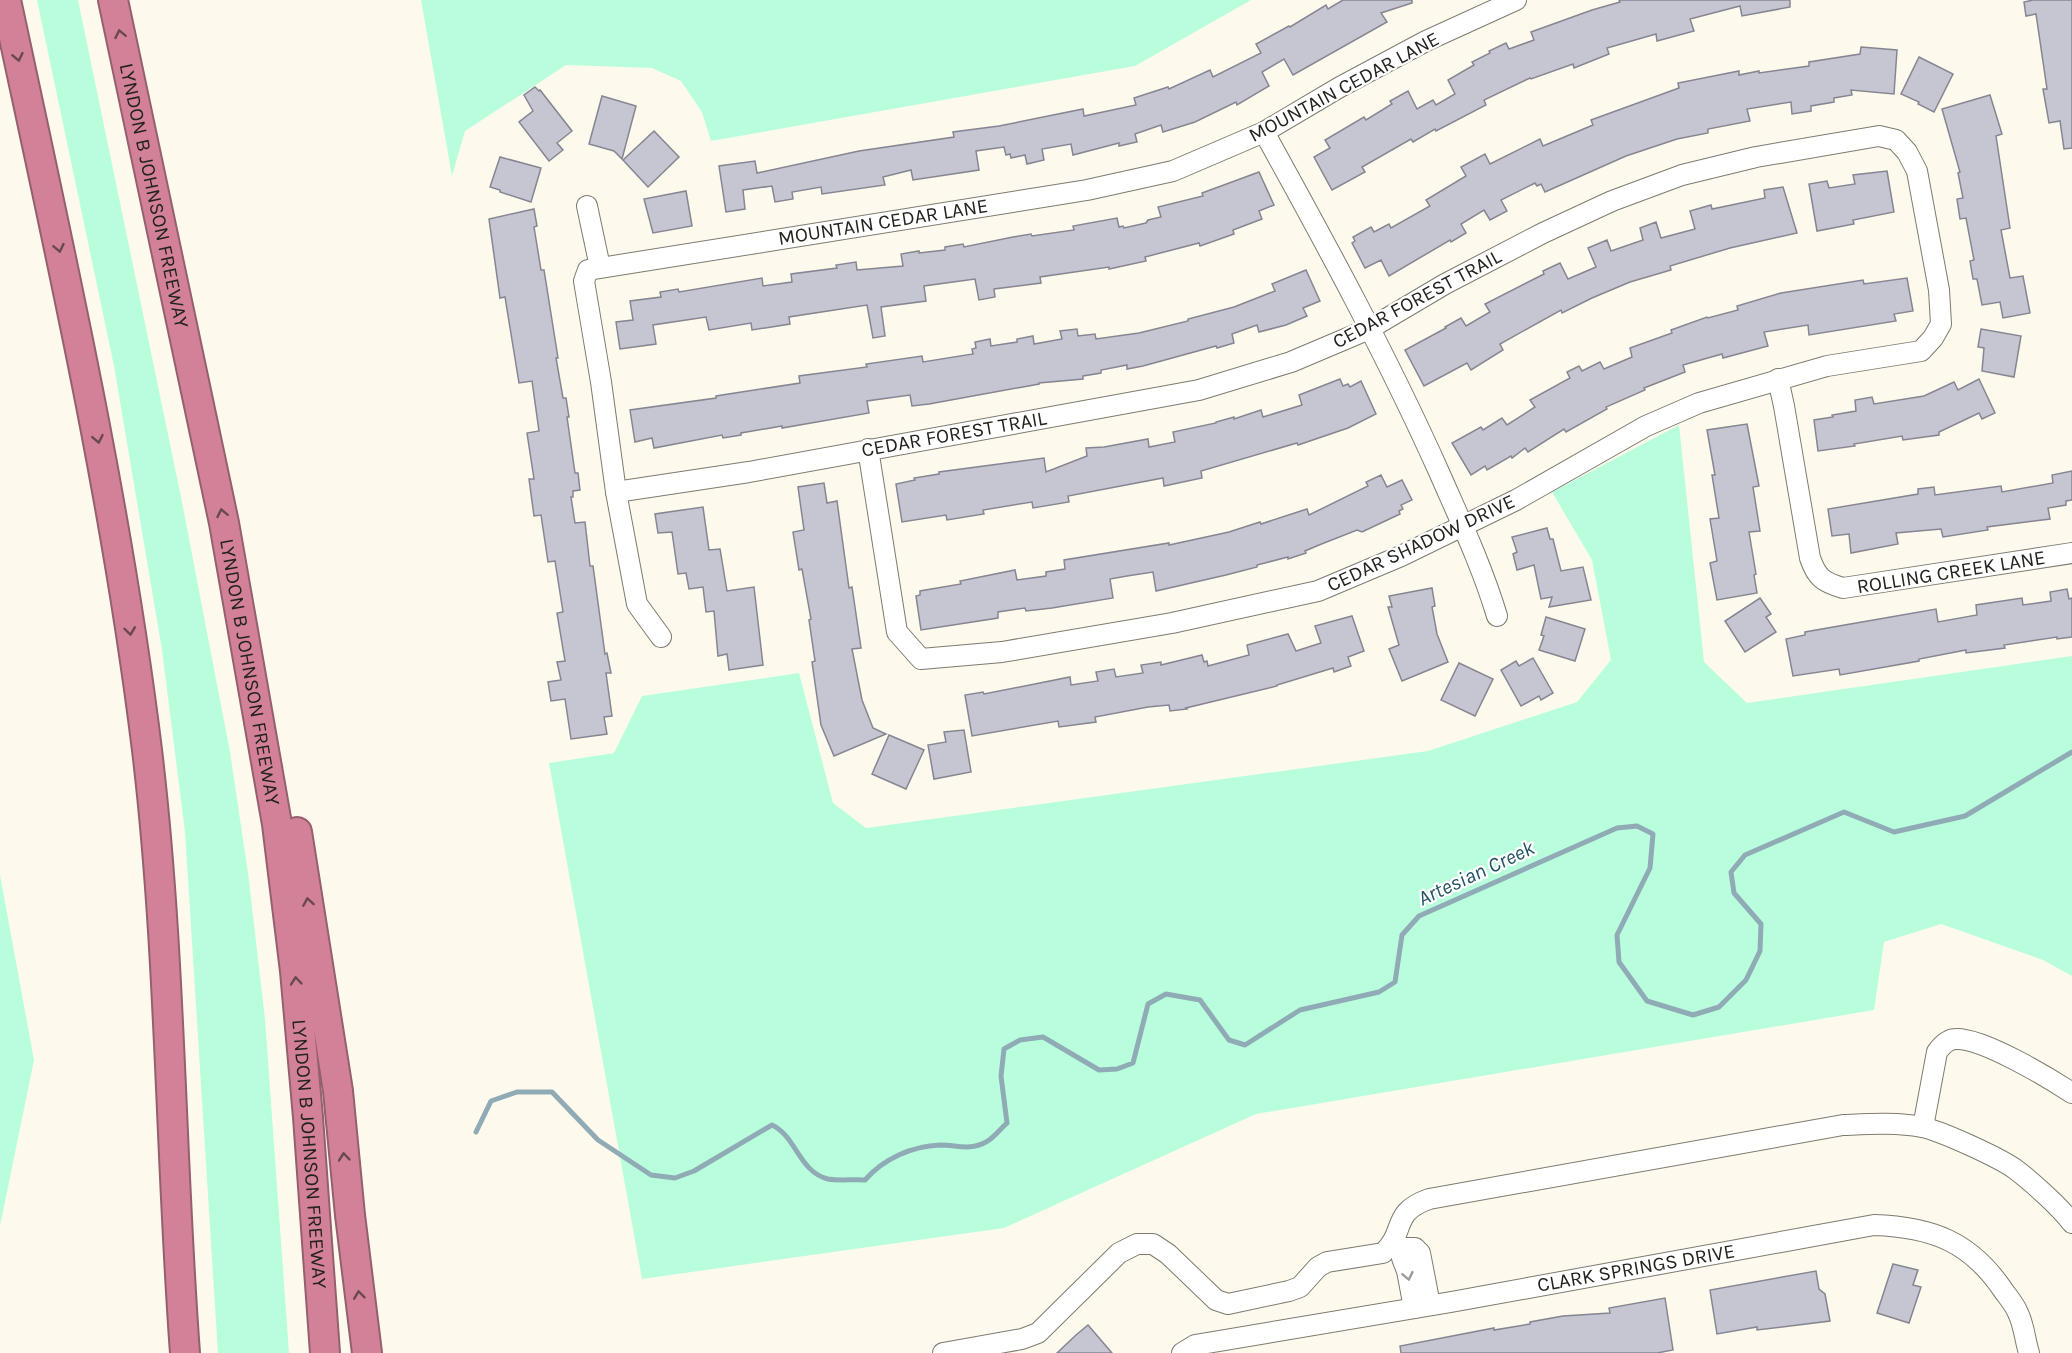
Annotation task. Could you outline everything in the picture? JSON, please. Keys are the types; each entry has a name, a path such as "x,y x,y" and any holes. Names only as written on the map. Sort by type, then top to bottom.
{"highway":[{"path":"6,0 87,378 110,503 147,750 159,869 185,1353"},
{"name":"LYNDON B JOHNSON FREEWAY","path":"113,0 222,512 277,824 295,971 325,1353"},
{"path":"240,612 292,804 338,1091 367,1353"}],"street":[{"name":"MOUNTAIN CEDAR LANE","path":"600,267 1087,190 1173,171 1264,132 1340,87 1426,41 1516,0"},
{"path":"1264,132 1404,393 1485,577 1497,616"},
{"name":"CEDAR FOREST TRAIL","path":"616,492 749,472 1199,390 1291,362 1369,329 1455,279 1543,233 1612,201 1682,175 1756,157 1879,136 1896,140 1907,152 1917,171 1939,290 1941,324 1933,338"},
{"path":"587,206 600,267 588,270 584,281 616,492 636,604 661,637"},
{"name":"CEDAR SHADOW DRIVE","path":"868,449 897,632 921,658 1002,652 1172,623 1318,591 1401,556 1516,500 1646,426 1699,403 1827,366 1922,351 1933,338"},
{"name":"ROLLING CREEK LANE","path":"1778,379 1810,558 1815,573 1826,583 1843,588 2072,553"},
{"path":"1923,1127 1937,1052 1944,1043 1955,1039 1973,1041 2008,1056 2072,1093"},
{"path":"1398,1244 1403,1215 1413,1204 1429,1199 1842,1125 1871,1124 1923,1127 1945,1135 2014,1169 2072,1223"},
{"name":"CLARK SPRINGS DRIVE","path":"1182,1353 1195,1345 1874,1225 1903,1226 1942,1236 1970,1252 1993,1275 2018,1313 2029,1353"},
{"path":"943,1353 1022,1339 1038,1332 1119,1253 1137,1244 1154,1245 1168,1254 1216,1300 1228,1304 1289,1292 1300,1287 1318,1267 1328,1262 1376,1255 1398,1244 1415,1248 1420,1253 1422,1306"}],"green space":[{"path":"37,0 78,0 181,497 230,752 248,873 265,1019 289,1353 218,1353 185,832 162,650 114,366"},
{"path":"421,0 1251,0 1135,66 711,141 702,112 681,81 652,68 566,65 465,131 452,176"},
{"path":"1679,425 1704,662 1747,703 2072,656 2072,976 2043,960 1941,924 1884,942 1874,1010 1256,1114 1004,1228 642,1279 549,763 614,753 642,696 799,673 833,803 866,828 1428,751 1577,702 1611,660 1592,560 1552,492"},
{"path":"0,875 34,1060 0,1226"}],"building":[{"path":"1343,0 1412,0 1412,3 1381,13 1387,22 1293,75 1284,59 1262,72 1269,86 1237,105 1236,102 1195,122 1163,132 1161,125 1135,134 1137,142 1119,146 1119,143 1073,155 1071,144 1042,149 1044,160 1027,164 1025,155 1011,158 1010,154 1006,155 1004,147 976,151 979,170 913,180 911,170 883,177 885,185 822,194 821,187 792,192 793,199 775,202 772,186 743,190 745,209 726,212 719,166 755,161 757,173 859,151 954,137 953,132 999,126 1083,109 1084,116 1136,105 1134,98 1168,87 1169,89 1210,70 1213,77 1261,53 1256,44 1326,5 1328,9"},
{"path":"1619,0 1790,0 1790,7 1742,16 1740,6 1690,19 1694,31 1657,41 1656,34 1607,48 1609,54 1574,68 1573,64 1530,78 1484,100 1486,105 1436,131 1435,129 1413,142 1411,139 1362,167 1365,172 1332,190 1314,157 1330,148 1325,140 1364,117 1366,120 1392,104 1390,101 1408,91 1417,109 1433,100 1436,105 1455,94 1448,80 1474,65 1472,62 1490,53 1489,51 1506,43 1509,49 1534,40 1531,32 1620,2"},
{"path":"2072,0 2072,148 2064,149 2060,121 2049,123 2043,89 2047,89 2036,14 2026,16 2024,2"},
{"path":"1861,47 1897,50 1894,94 1851,90 1852,95 1834,98 1834,102 1811,106 1811,111 1792,114 1791,102 1747,109 1750,121 1708,129 1708,133 1677,139 1626,156 1545,192 1541,184 1537,186 1535,183 1501,200 1507,211 1490,220 1484,210 1461,224 1466,233 1389,276 1381,260 1365,268 1352,243 1355,241 1353,237 1371,227 1374,232 1389,224 1391,228 1430,206 1426,200 1466,176 1461,167 1485,154 1490,164 1540,139 1543,146 1593,125 1591,120 1679,88 1678,83 1739,71 1739,75 1809,66 1809,62 1860,54"},
{"path":"1919,57 1953,74 1934,112 1901,94"},
{"path":"535,87 540,90 572,131 557,143 563,150 549,161 519,122 533,111 524,95"},
{"path":"1990,95 2002,134 1996,136 2010,228 2001,230 2010,278 2023,276 2030,313 2003,318 2000,302 1982,305 1977,279 1973,279 1970,261 1974,260 1966,218 1960,219 1957,199 1963,198 1958,173 1960,172 1942,109"},
{"path":"602,96 636,106 622,159 614,151 589,144"},
{"path":"654,131 679,157 648,187 623,160"},
{"path":"500,157 541,168 531,202 490,187"},
{"path":"1887,171 1894,212 1853,220 1854,224 1817,231 1809,184 1827,181 1829,188 1855,184 1853,175"},
{"path":"1259,172 1274,205 1259,211 1262,219 1233,230 1234,234 1200,246 1199,243 1145,257 1146,261 1109,269 1109,267 1040,277 1041,283 994,289 995,297 979,300 975,279 924,286 926,301 881,307 885,336 873,338 867,305 789,317 790,324 752,330 751,323 709,330 706,317 653,325 656,344 620,349 616,322 633,320 630,301 661,297 660,292 678,289 679,292 762,278 763,286 792,282 791,274 837,268 836,265 856,262 857,270 903,266 901,254 945,250 945,247 963,244 964,247 1031,234 1032,236 1074,230 1073,226 1117,218 1119,227 1124,228 1161,217 1158,207 1203,196 1202,193"},
{"path":"1783,187 1797,233 1730,248 1670,266 1671,270 1630,282 1562,313 1561,310 1500,344 1503,350 1471,370 1467,363 1424,386 1405,350 1461,318 1466,326 1490,312 1485,304 1544,274 1543,271 1560,263 1568,279 1596,267 1588,248 1607,240 1611,251 1643,240 1640,228 1656,222 1661,238 1695,229 1690,211 1711,205 1712,209 1765,198 1764,190"},
{"path":"686,191 692,226 653,233 644,199"},
{"path":"534,209 537,226 534,227 541,270 544,270 563,398 566,398 575,473 578,473 580,490 573,491 573,497 571,497 575,523 585,522 605,654 607,653 611,673 606,673 612,716 604,717 607,734 571,739 565,699 551,701 548,682 561,680 557,662 565,661 557,613 563,612 555,561 548,562 541,515 534,516 529,479 534,479 527,433 539,431 532,381 519,383 505,297 500,298 489,219"},
{"path":"1306,270 1320,301 1303,308 1307,316 1286,325 1259,332 1257,325 1232,334 1234,343 1217,348 1216,346 1143,366 1127,369 1127,365 1101,370 1101,373 1083,376 1083,379 1039,383 929,404 912,406 910,395 867,401 869,413 741,433 741,435 723,438 722,435 654,448 652,438 635,442 630,410 800,383 799,376 867,367 866,364 922,356 923,362 973,354 972,349 976,348 975,342 990,339 991,346 1017,342 1017,339 1033,336 1034,344 1062,339 1060,331 1077,329 1078,336 1095,334 1096,339 1139,333 1234,307 1275,291 1272,284"},
{"path":"1907,278 1913,311 1894,314 1896,321 1809,335 1808,325 1764,332 1768,346 1723,358 1722,354 1683,365 1685,372 1644,388 1645,390 1606,407 1607,409 1566,432 1564,429 1528,452 1525,448 1512,458 1511,456 1487,470 1485,466 1471,475 1452,443 1481,427 1483,430 1502,418 1507,425 1535,407 1530,400 1570,378 1567,372 1579,366 1582,371 1600,362 1604,369 1632,357 1630,348 1707,317 1738,310 1737,306 1781,293 1863,280 1864,284"},
{"path":"1981,329 2021,336 2014,377 1982,371 1984,348 1978,347"},
{"path":"1340,379 1343,386 1348,384 1350,387 1361,381 1376,414 1348,428 1298,445 1297,443 1201,471 1202,478 1164,486 1163,478 1068,496 1069,502 1033,508 1032,502 983,510 984,514 947,520 946,515 902,522 896,484 915,480 914,478 939,474 939,472 1044,458 1046,472 1087,456 1086,448 1148,439 1149,447 1175,442 1173,432 1234,417 1234,419 1261,410 1263,417 1302,405 1299,395"},
{"path":"1979,379 1995,413 1982,419 1979,413 1939,432 1939,435 1903,440 1902,436 1818,451 1814,420 1856,411 1855,400 1872,397 1874,404 1924,396 1954,382 1958,390"},
{"path":"1747,424 1759,486 1753,487 1760,531 1749,532 1757,593 1717,600 1710,563 1717,561 1710,519 1719,518 1712,475 1715,475 1707,430"},
{"path":"2072,471 2072,500 2066,501 2066,505 2048,508 2050,519 1987,527 1988,530 1943,537 1941,529 1896,533 1898,544 1851,553 1849,534 1832,536 1828,509 1918,494 1918,489 1934,487 1935,495 2001,486 2002,492 2053,483 2052,475"},
{"path":"1381,475 1387,487 1402,480 1412,500 1401,505 1403,509 1399,511 1400,514 1362,532 1357,530 1319,545 1305,551 1306,553 1156,591 1153,572 1110,579 1113,598 1052,608 1026,611 1025,608 998,612 998,618 921,630 916,596 920,595 920,591 961,584 960,581 1015,570 1017,580 1046,576 1046,572 1065,569 1064,560 1169,543 1169,545 1229,532 1260,522 1261,524 1307,509 1309,515 1368,486 1366,482"},
{"path":"824,483 827,503 837,501 849,588 852,587 861,648 852,649 862,700 873,728 886,734 834,756 821,725 812,662 815,661 809,620 811,619 802,569 799,570 793,532 804,530 798,487"},
{"path":"703,507 709,550 720,549 727,591 754,587 763,665 729,670 727,654 718,656 714,611 706,612 703,587 689,589 686,573 678,574 672,532 658,533 655,514"},
{"path":"1547,528 1550,539 1553,539 1561,571 1583,567 1591,600 1549,607 1552,597 1541,599 1534,565 1517,570 1513,554 1517,552 1512,537"},
{"path":"1432,588 1435,606 1432,607 1437,634 1448,662 1402,681 1389,649 1399,645 1388,607 1392,607 1389,596"},
{"path":"2067,589 2069,599 2072,598 2072,637 2004,645 2005,648 1966,653 1966,650 1840,675 1839,669 1793,676 1786,639 1805,635 1805,632 1936,609 1938,622 1977,615 1976,605 2022,598 2023,605 2051,601 2050,592"},
{"path":"1760,598 1771,614 1766,617 1776,632 1745,652 1725,621"},
{"path":"1352,616 1364,651 1348,657 1351,666 1334,672 1333,668 1277,686 1187,709 1170,711 1169,705 1148,707 1095,717 1096,722 1059,727 1058,721 972,736 965,695 983,692 984,694 1070,677 1071,685 1098,681 1096,672 1114,669 1116,677 1143,673 1141,665 1161,662 1161,665 1202,655 1208,666 1249,655 1247,645 1288,634 1296,651 1321,643 1315,626"},
{"path":"1546,617 1585,629 1575,661 1539,650 1544,636 1541,635"},
{"path":"1533,658 1553,693 1541,700 1539,696 1521,706 1501,670 1516,661 1519,666"},
{"path":"1459,663 1493,679 1475,716 1441,700"},
{"path":"964,730 971,772 934,779 928,745 946,742 944,732"},
{"path":"889,735 924,750 906,789 872,774"},
{"path":"1893,1264 1918,1270 1913,1285 1921,1287 1909,1323 1877,1313"},
{"path":"1816,1271 1819,1289 1825,1294 1830,1321 1757,1330 1757,1327 1717,1334 1710,1290"},
{"path":"1665,1298 1673,1350 1657,1353 1401,1353 1400,1346 1494,1328 1494,1330 1530,1324 1530,1322 1563,1316 1610,1313 1609,1308"},
{"path":"1088,1325 1112,1353 1057,1353 1076,1335"}],"waterway":[{"name":"Artesian Creek","path":"476,1132 491,1101 517,1092 552,1092 598,1140 651,1175 675,1178 694,1171 772,1125 787,1137 804,1162 818,1175 832,1180 865,1180 889,1160 909,1151 940,1145 974,1146 992,1138 1007,1123 1001,1076 1004,1049 1020,1040 1043,1037 1099,1070 1117,1069 1133,1063 1148,1004 1166,994 1200,1000 1229,1040 1245,1045 1300,1010 1379,992 1395,982 1402,935 1419,916 1617,828 1637,826 1653,834 1650,868 1617,935 1619,962 1647,1001 1693,1015 1719,1007 1746,980 1760,951 1761,924 1734,893 1731,872 1745,855 1844,812 1894,832 1965,816 2072,752"}]}
